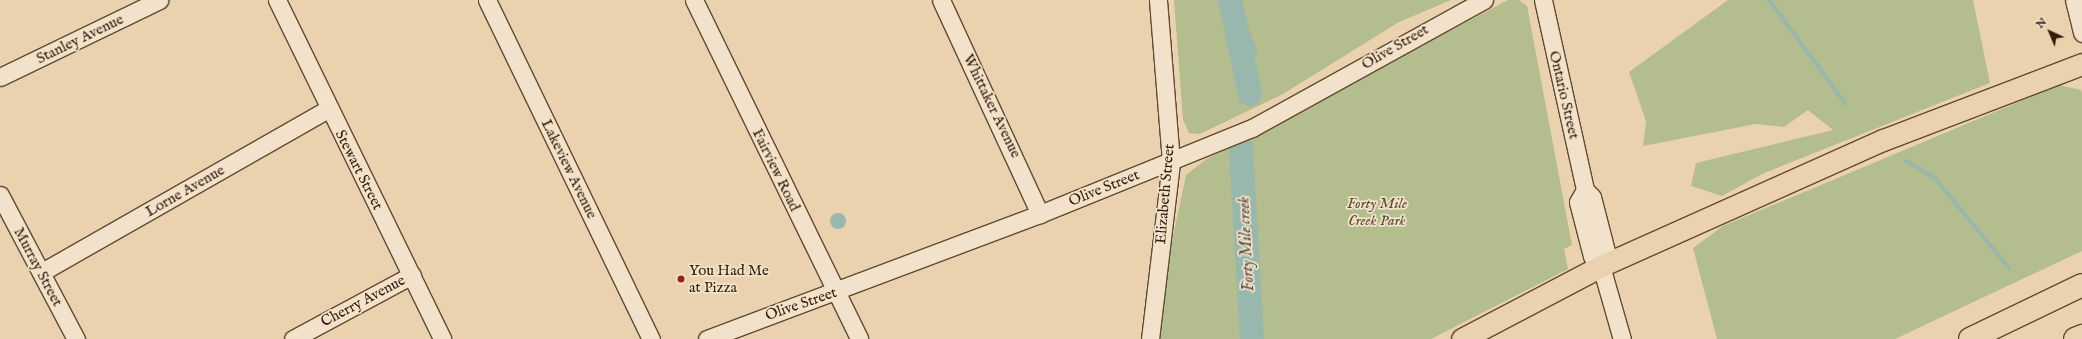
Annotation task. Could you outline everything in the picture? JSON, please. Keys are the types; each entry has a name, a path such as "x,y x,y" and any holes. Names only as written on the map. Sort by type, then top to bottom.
{"highway":[{"path":"1970,339 2082,285"},
{"path":"2075,339 2082,336"}],"main road":[{"path":"1462,339 1601,266 1883,140 2082,64"}],"street":[{"name":"Stanley Avenue","path":"0,77 159,0"},
{"name":"Stewart Street","path":"277,0 328,109 412,275 442,339"},
{"name":"Lakeview Avenue","path":"487,0 651,339"},
{"name":"Fairview Road","path":"694,0 859,339"},
{"name":"Whittaker Avenue","path":"941,0 1040,214"},
{"name":"Elizabeth Street","path":"1150,339 1171,162 1158,0"},
{"name":"Olive Street","path":"707,339 836,293 1040,214 1252,128 1484,0"},
{"name":"Ontario Street","path":"1543,0 1585,190 1592,197 1606,251 1601,266 1622,339"},
{"path":"2074,0 2082,33"},
{"name":"Lorne Avenue","path":"42,272 328,109"},
{"name":"Murray Street","path":"2,202 42,272 76,339"},
{"name":"Cherry Avenue","path":"293,339 412,275"}],"green space":[{"path":"1174,0 1451,0 1399,22 1283,94 1200,134 1189,133 1183,120"},
{"name":"Forty Mile Creek Park","path":"1508,0 1519,0 1527,6 1572,245 1564,249 1568,269 1431,339 1161,339 1163,284 1186,175 1205,160"},
{"path":"1728,0 1973,0 1990,83 1762,174 1722,196 1691,186 1696,163 1833,130 1808,110 1784,127 1756,124 1643,146 1646,121 1629,72"},
{"path":"2059,85 2081,90 2082,94 2082,251 1895,339 1717,339 1693,248 1723,226"}],"water":[{"path":"1223,0 1238,0 1258,54 1235,61 1232,53 1235,32"},
{"path":"838,213 845,218 846,221 841,228 838,229 831,224 830,221 835,214"}],"waterway":[{"name":"Forty Mile creek","path":"1230,0 1250,94"},
{"path":"1769,0 1845,103"},
{"name":"Forty Mile creek","path":"1241,148 1252,339"},
{"path":"1906,161 1934,177 2009,268"}],"place":[{"name":"You Had Me at Pizza","path":"681,279"}]}
